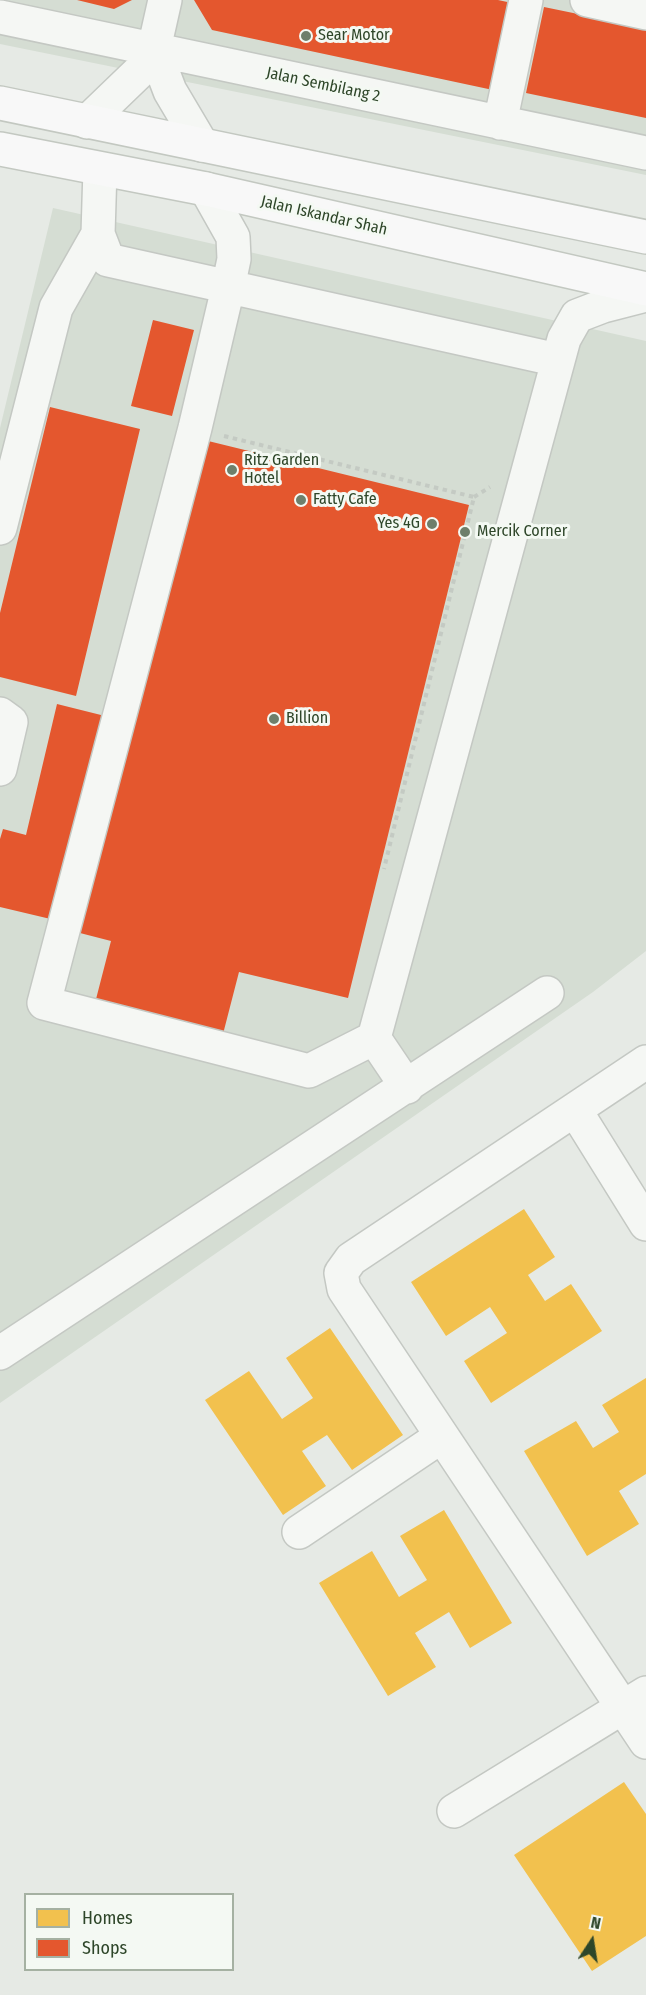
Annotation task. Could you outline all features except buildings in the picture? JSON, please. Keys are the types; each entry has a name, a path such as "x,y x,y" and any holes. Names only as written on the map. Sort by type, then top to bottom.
{"main road":[{"path":"0,103 646,237"},
{"name":"Jalan Iskandar Shah","path":"0,149 206,189 646,288"}],"street":[{"path":"87,122 133,79 154,49 165,0"},
{"path":"500,123 526,0"},
{"path":"587,0 646,12"},
{"name":"Jalan Sembilang 2","path":"0,17 646,153"},
{"path":"154,49 170,91 202,145"},
{"path":"100,169 98,234 108,260 558,360"},
{"path":"206,189 233,237 234,259 195,429 44,1003 309,1071 374,1038 564,339 578,316 603,306 646,295"},
{"path":"0,528 56,308 98,234"},
{"path":"0,714 11,722 0,769"},
{"path":"0,1353 547,993"},
{"path":"374,1038 407,1087"},
{"path":"646,1062 351,1259 341,1273 345,1290 442,1436 634,1701 646,1742"},
{"path":"575,1110 646,1224"},
{"path":"299,1532 442,1436"},
{"path":"454,1811 634,1701"}],"path":[{"path":"195,429 474,497"},
{"path":"382,880 474,497 490,487"}],"shaded area":[{"path":"0,0 578,0 646,15 646,175 0,44"},
{"path":"53,208 646,341 646,951 593,992 0,1403 0,428"}],"place":[{"name":"Sear Motor","path":"306,36"},
{"name":"Ritz Garden Hotel","path":"232,470"},
{"name":"Fatty Cafe","path":"301,500"},
{"name":"Yes 4G","path":"432,524"},
{"name":"Mercik Corner","path":"465,532"},
{"name":"Billion","path":"274,719"}]}
